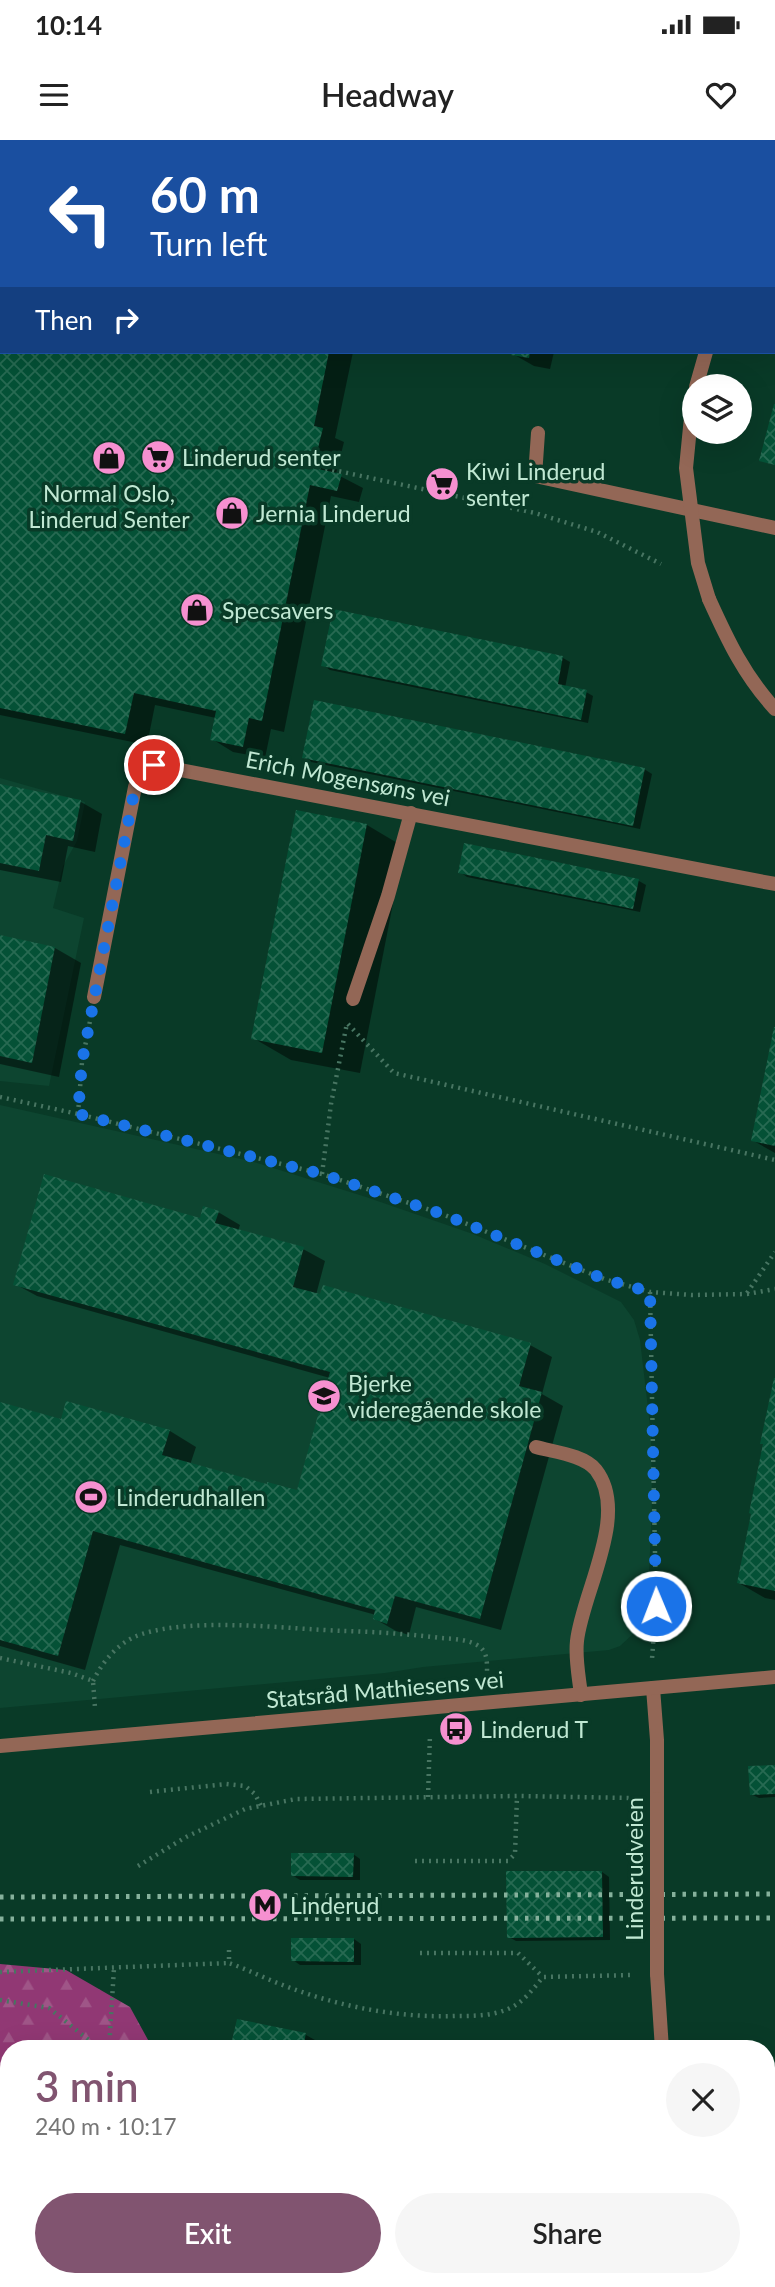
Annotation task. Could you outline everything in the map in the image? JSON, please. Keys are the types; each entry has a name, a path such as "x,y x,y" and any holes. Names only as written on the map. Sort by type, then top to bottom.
{"street":[{"path":"700,374 705,354"},
{"path":"538,433 535,476 775,528"},
{"path":"688,444 686,468 698,563 709,599 727,639 753,685 775,709"},
{"name":"Erich Mogensøns vei","path":"94,998 135,787 145,768 154,765 775,884"},
{"path":"354,999 411,813"},
{"path":"536,1447 584,1461 595,1469 604,1484 608,1508 605,1533 577,1642 581,1695"},
{"name":"Statsråd Mathiesens vei","path":"0,1746 775,1677"},
{"name":"Linderudveien","path":"653,1688 657,1740 657,1974 661,2040"}],"path":[{"path":"305,464 535,513 597,532 661,564"},
{"path":"78,1114 82,1062 94,998"},
{"path":"322,1174 331,1104 354,999"},
{"path":"347,1023 394,1073 775,1160"},
{"path":"0,1097 322,1174 442,1214 604,1279 650,1292 692,1295 747,1294 775,1290"},
{"path":"747,1294 775,1252"},
{"path":"650,1292 656,1606 652,1659"},
{"path":"94,1708 93,1681 102,1665 118,1647 139,1634 167,1629 214,1626 400,1633 468,1641 481,1647 486,1655 487,1673"},
{"path":"0,1658 71,1673 93,1681"},
{"path":"428,1797 430,1734"},
{"path":"150,1792 226,1784 245,1786 255,1794 261,1806"},
{"path":"138,1866 186,1838 245,1809 296,1799 517,1796 657,1799"},
{"path":"415,1861 508,1861 515,1854 517,1796"},
{"path":"229,1950 229,1963"},
{"path":"419,1953 518,1953 543,1977"},
{"path":"0,1972 229,1963 256,1972 286,1987 332,2002 436,2017 484,2015 506,2010 517,2004 543,1977 657,1974"},
{"path":"110,2040 114,1968"},
{"path":"0,2000 49,2008 89,2040"}],"shaded area":[{"path":"0,778 85,802 77,841 63,866 53,908 84,918 49,1086 0,1081"},
{"name":"Bjerke videregående skole","path":"0,1105 254,1162 366,1197 473,1234 545,1264 621,1302 634,1320 640,1340 651,1434 652,1499 648,1604 643,1620 634,1633 620,1646 609,1650 0,1708"}],"green space":[{"path":"0,1964 66,1970 130,2007 148,2040 0,2040"}],"building":[{"name":"Linderud senter","path":"0,354 329,354 314,426 323,428 313,468 342,474 337,491 310,485 262,721 249,718 243,747 210,740 216,711 134,693 125,734 0,708"},
{"path":"511,354 530,354 529,358"},
{"path":"775,404 775,465 759,461"},
{"path":"333,609 563,656 558,684 587,690 581,720 321,666"},
{"path":"314,700 645,768 633,826 302,758"},
{"path":"0,784 81,800 73,841 46,835 39,871 0,863"},
{"path":"296,810 367,824 322,1053 251,1039"},
{"path":"464,843 639,879 633,909 458,873"},
{"path":"0,935 55,947 32,1063 0,1056"},
{"path":"775,1027 775,1146 751,1141"},
{"path":"44,1174 200,1218 203,1206 219,1211 215,1223 304,1247 293,1287 320,1294 323,1285 531,1343 519,1386 542,1392 480,1619 395,1596 387,1624 373,1619 375,1610 93,1531 58,1656 0,1640 0,1402 61,1419 66,1401 170,1430 162,1455 297,1490 330,1372 13,1285"},
{"path":"775,1378 775,1591 737,1583"},
{"path":"775,1765 775,1794 750,1795 748,1766"},
{"path":"291,1853 354,1853 353,1877 291,1876"},
{"path":"506,1871 602,1871 603,1937 507,1938"},
{"path":"291,1938 354,1938 354,1962 291,1961"},
{"path":"237,2019 306,2033 305,2040 232,2040"}],"railway":[{"path":"0,1897 775,1894"},
{"path":"0,1919 775,1918"}],"place":[{"name":"Linderud senter","path":"158,457"},
{"name":"Normal Oslo, Linderud Senter","path":"109,458"},
{"name":"Kiwi Linderud senter","path":"442,484"},
{"name":"Jernia Linderud","path":"232,513"},
{"name":"Specsavers","path":"197,610"},
{"name":"Bjerke videregående skole","path":"324,1396"},
{"name":"Linderudhallen","path":"91,1497"},
{"name":"Linderud T","path":"456,1729"},
{"name":"Linderud","path":"265,1905"}],"route":[{"path":"154,765 145,768 135,787 82,1062 78,1114 322,1174 442,1214 604,1279 650,1292 656,1606"}]}
